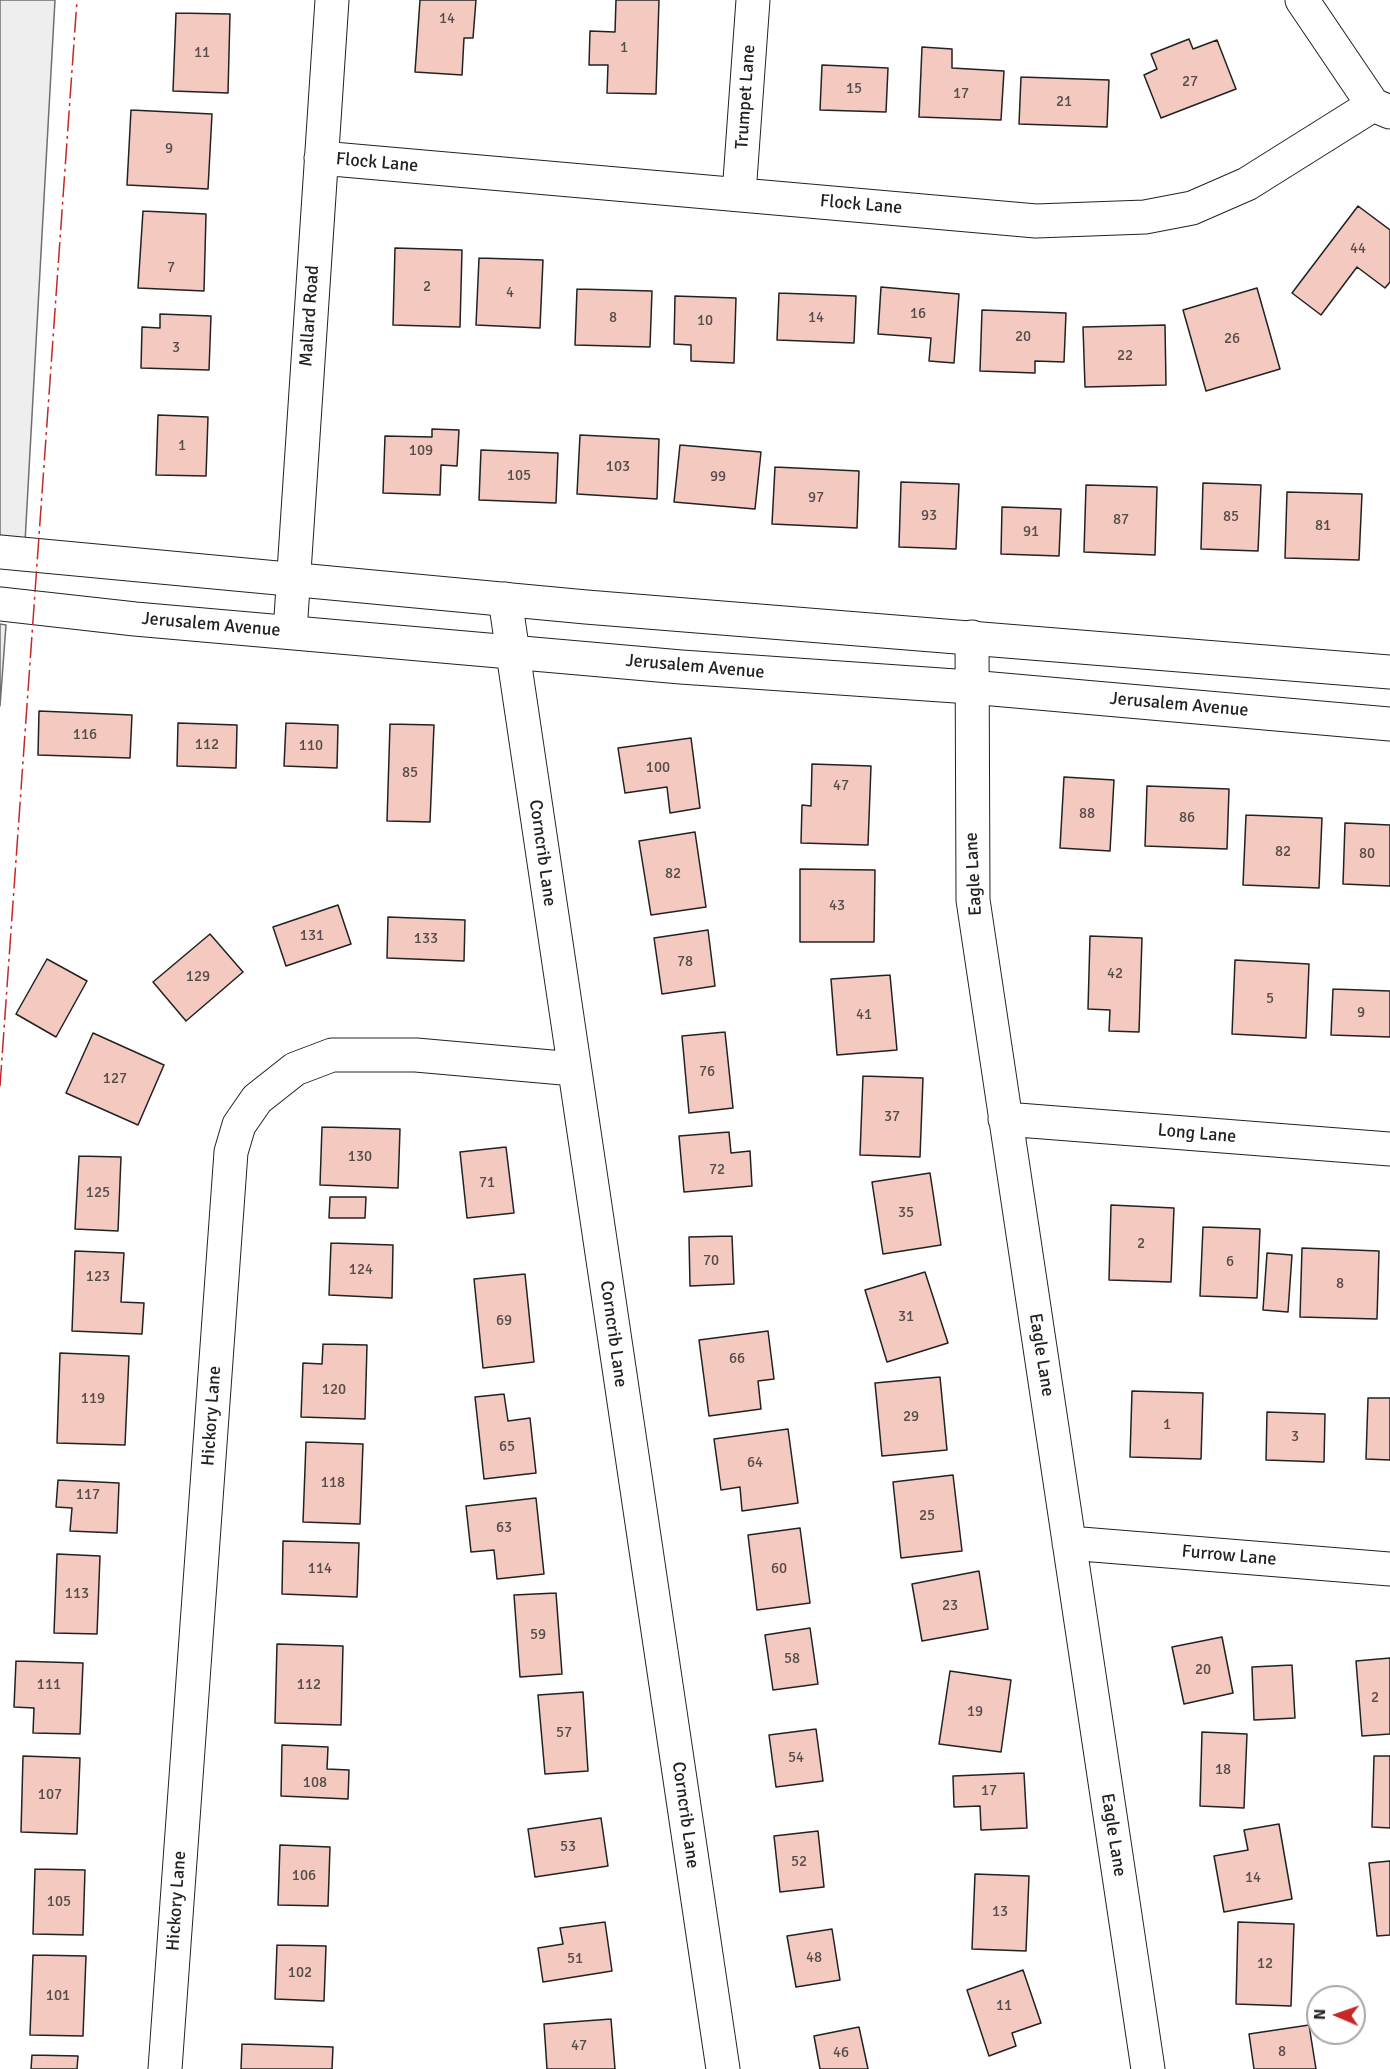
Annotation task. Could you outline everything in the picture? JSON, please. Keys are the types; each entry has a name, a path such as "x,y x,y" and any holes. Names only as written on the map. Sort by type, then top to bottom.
{"street":[{"name":"Mallard Road","path":"290,632 332,0"},
{"name":"Trumpet Lane","path":"740,194 753,0"},
{"path":"1302,0 1382,109"},
{"name":"Flock Lane","path":"321,158 1036,221 1145,217 1192,208 1247,184 1382,109"},
{"path":"0,552 505,599 1390,672"},
{"name":"Corncrib Lane","path":"505,599 723,2069"},
{"name":"Jerusalem Avenue","path":"0,604 135,619 681,667 970,687 1390,724"},
{"name":"Eagle Lane","path":"972,638 970,687 973,900 1148,2069"},
{"name":"Hickory Lane","path":"165,2069 231,1152 239,1125 257,1099 295,1069 332,1056 416,1055 574,1069"},
{"name":"Long Lane","path":"1005,1119 1390,1149"},
{"name":"Furrow Lane","path":"1069,1543 1390,1569"}],"shaded area":[{"path":"0,0 55,0 25,542 0,540"},
{"path":"0,624 6,625 0,706"}],"building":[{"path":"420,0 476,0 473,38 464,38 462,75 415,72"},
{"path":"616,0 659,0 656,94 607,93 608,65 589,65 590,31 615,32"},
{"path":"176,13 230,14 228,93 173,91"},
{"path":"1189,39 1193,49 1217,40 1236,89 1161,118 1144,75 1157,69 1151,54"},
{"path":"922,47 952,49 952,68 1004,71 1001,120 919,117"},
{"path":"822,65 888,68 886,112 820,110"},
{"path":"1021,77 1109,80 1107,127 1019,124"},
{"path":"131,110 212,114 208,189 127,185"},
{"path":"1358,206 1390,230 1390,282 1385,288 1357,267 1321,315 1292,293"},
{"path":"143,211 206,214 204,291 138,288"},
{"path":"395,248 462,250 460,327 393,325"},
{"path":"479,258 543,260 540,328 476,325"},
{"path":"881,287 959,294 954,363 929,361 931,338 878,334"},
{"path":"1257,288 1280,369 1206,391 1183,310"},
{"path":"577,289 652,291 650,347 575,345"},
{"path":"779,293 856,296 854,343 777,340"},
{"path":"675,296 736,298 734,363 691,361 691,345 674,344"},
{"path":"982,310 1066,313 1064,362 1035,361 1035,373 980,371"},
{"path":"160,314 211,316 209,370 141,368 142,327 160,328"},
{"path":"1165,325 1166,385 1085,387 1083,327"},
{"path":"158,415 208,417 206,476 156,475"},
{"path":"432,429 459,430 457,466 441,465 440,495 383,493 385,436 432,437"},
{"path":"580,435 659,439 657,499 577,494"},
{"path":"680,445 761,452 755,509 674,502"},
{"path":"481,450 558,453 556,503 479,500"},
{"path":"775,467 859,471 857,528 772,524"},
{"path":"901,482 959,484 956,549 899,547"},
{"path":"1203,483 1261,485 1258,551 1201,549"},
{"path":"1086,485 1157,487 1155,555 1084,552"},
{"path":"1287,492 1362,494 1359,560 1285,558"},
{"path":"1002,507 1061,509 1059,556 1001,554"},
{"path":"39,711 132,715 130,758 38,755"},
{"path":"178,723 237,725 236,768 177,766"},
{"path":"286,723 338,725 337,768 284,766"},
{"path":"390,724 434,725 430,822 387,821"},
{"path":"691,738 700,808 670,813 667,787 625,793 618,748"},
{"path":"812,764 871,766 868,845 801,843 802,805 811,806"},
{"path":"1064,777 1114,780 1110,851 1060,848"},
{"path":"1147,786 1229,789 1227,849 1145,846"},
{"path":"1246,815 1322,818 1319,888 1243,885"},
{"path":"1345,823 1390,825 1390,886 1343,884"},
{"path":"695,832 706,907 651,915 639,841"},
{"path":"800,869 875,870 874,942 800,942"},
{"path":"338,905 351,944 286,966 273,927"},
{"path":"388,917 465,920 464,961 387,958"},
{"path":"708,930 715,986 662,994 654,938"},
{"path":"210,934 243,972 186,1021 153,982"},
{"path":"1090,936 1142,938 1139,1032 1109,1031 1110,1010 1088,1009"},
{"path":"47,959 87,981 56,1037 16,1014"},
{"path":"1235,960 1309,964 1306,1038 1232,1034"},
{"path":"890,975 897,1050 837,1055 831,979"},
{"path":"1333,989 1390,991 1390,1037 1331,1035"},
{"path":"725,1032 733,1108 689,1113 682,1036"},
{"path":"93,1033 164,1065 138,1125 66,1093"},
{"path":"863,1076 923,1078 920,1157 860,1155"},
{"path":"322,1127 400,1129 398,1188 320,1185"},
{"path":"729,1132 731,1153 750,1151 752,1186 684,1192 679,1136"},
{"path":"506,1147 514,1213 467,1218 460,1152"},
{"path":"79,1156 121,1157 118,1231 75,1229"},
{"path":"930,1173 941,1245 883,1254 872,1182"},
{"path":"330,1197 366,1197 365,1218 329,1218"},
{"path":"1111,1205 1174,1208 1171,1282 1109,1280"},
{"path":"1203,1227 1260,1229 1257,1298 1200,1296"},
{"path":"732,1236 734,1284 690,1286 689,1237"},
{"path":"331,1243 393,1245 392,1298 329,1295"},
{"path":"1302,1248 1379,1251 1377,1319 1300,1317"},
{"path":"75,1251 124,1253 121,1302 144,1303 142,1334 72,1331"},
{"path":"1267,1253 1292,1255 1288,1312 1263,1310"},
{"path":"925,1272 948,1343 887,1362 865,1290"},
{"path":"525,1274 534,1362 483,1368 474,1279"},
{"path":"768,1331 774,1379 758,1381 761,1409 709,1416 699,1340"},
{"path":"323,1344 367,1345 365,1419 301,1417 303,1363 322,1364"},
{"path":"60,1353 129,1356 125,1445 57,1443"},
{"path":"940,1377 947,1450 882,1456 875,1383"},
{"path":"1132,1391 1203,1393 1201,1459 1130,1457"},
{"path":"504,1394 508,1421 530,1418 536,1473 484,1479 475,1397"},
{"path":"1368,1398 1390,1398 1390,1460 1366,1459"},
{"path":"1267,1412 1325,1414 1324,1462 1266,1460"},
{"path":"788,1429 798,1503 742,1511 740,1487 721,1490 714,1439"},
{"path":"306,1442 363,1444 360,1524 303,1522"},
{"path":"953,1475 962,1551 901,1558 893,1482"},
{"path":"58,1480 119,1483 117,1533 70,1531 72,1508 56,1507"},
{"path":"536,1498 544,1574 497,1579 494,1550 471,1552 466,1506"},
{"path":"800,1528 810,1603 757,1610 748,1535"},
{"path":"283,1541 359,1543 357,1597 282,1594"},
{"path":"57,1554 100,1556 97,1634 54,1633"},
{"path":"979,1571 988,1629 922,1641 912,1584"},
{"path":"556,1593 562,1674 520,1677 514,1595"},
{"path":"810,1628 818,1684 773,1690 765,1635"},
{"path":"1222,1637 1233,1693 1184,1704 1172,1647"},
{"path":"277,1644 343,1646 341,1725 275,1723"},
{"path":"1390,1658 1390,1734 1362,1736 1356,1661"},
{"path":"16,1661 83,1663 80,1734 33,1733 34,1708 14,1707"},
{"path":"1292,1665 1295,1718 1254,1720 1252,1667"},
{"path":"950,1671 1011,1680 1001,1752 939,1744"},
{"path":"583,1692 588,1771 545,1774 538,1695"},
{"path":"816,1729 823,1781 776,1787 769,1735"},
{"path":"1202,1732 1247,1734 1244,1808 1200,1806"},
{"path":"282,1745 328,1747 327,1769 349,1770 348,1799 281,1796"},
{"path":"23,1756 80,1758 77,1834 21,1832"},
{"path":"1374,1756 1390,1756 1390,1828 1372,1827"},
{"path":"1024,1773 1027,1828 981,1830 980,1806 954,1807 953,1776"},
{"path":"601,1818 608,1866 535,1877 528,1829"},
{"path":"1279,1824 1292,1899 1224,1912 1214,1856 1248,1850 1244,1830"},
{"path":"818,1831 824,1887 780,1892 774,1836"},
{"path":"280,1845 330,1847 328,1906 278,1905"},
{"path":"1390,1861 1390,1935 1377,1936 1369,1863"},
{"path":"35,1869 85,1870 83,1935 33,1934"},
{"path":"975,1874 1029,1876 1026,1951 972,1949"},
{"path":"605,1922 612,1971 543,1982 538,1948 563,1944 560,1928"},
{"path":"1238,1922 1294,1924 1291,2006 1236,2004"},
{"path":"832,1929 840,1980 796,1987 787,1936"},
{"path":"277,1945 326,1946 324,2001 275,1999"},
{"path":"33,1955 86,1956 83,2036 30,2035"},
{"path":"1023,1970 1041,2023 1012,2033 1016,2046 989,2056 967,1990"},
{"path":"611,2019 615,2069 547,2069 544,2024"},
{"path":"1306,2025 1306,2045 1312,2045 1316,2069 1254,2069 1249,2034"},
{"path":"859,2027 868,2069 820,2069 814,2036"},
{"path":"242,2044 333,2047 332,2069 241,2069"},
{"path":"32,2055 78,2056 77,2069 31,2069"}],"power":[{"path":"0,1086 77,0"}]}
